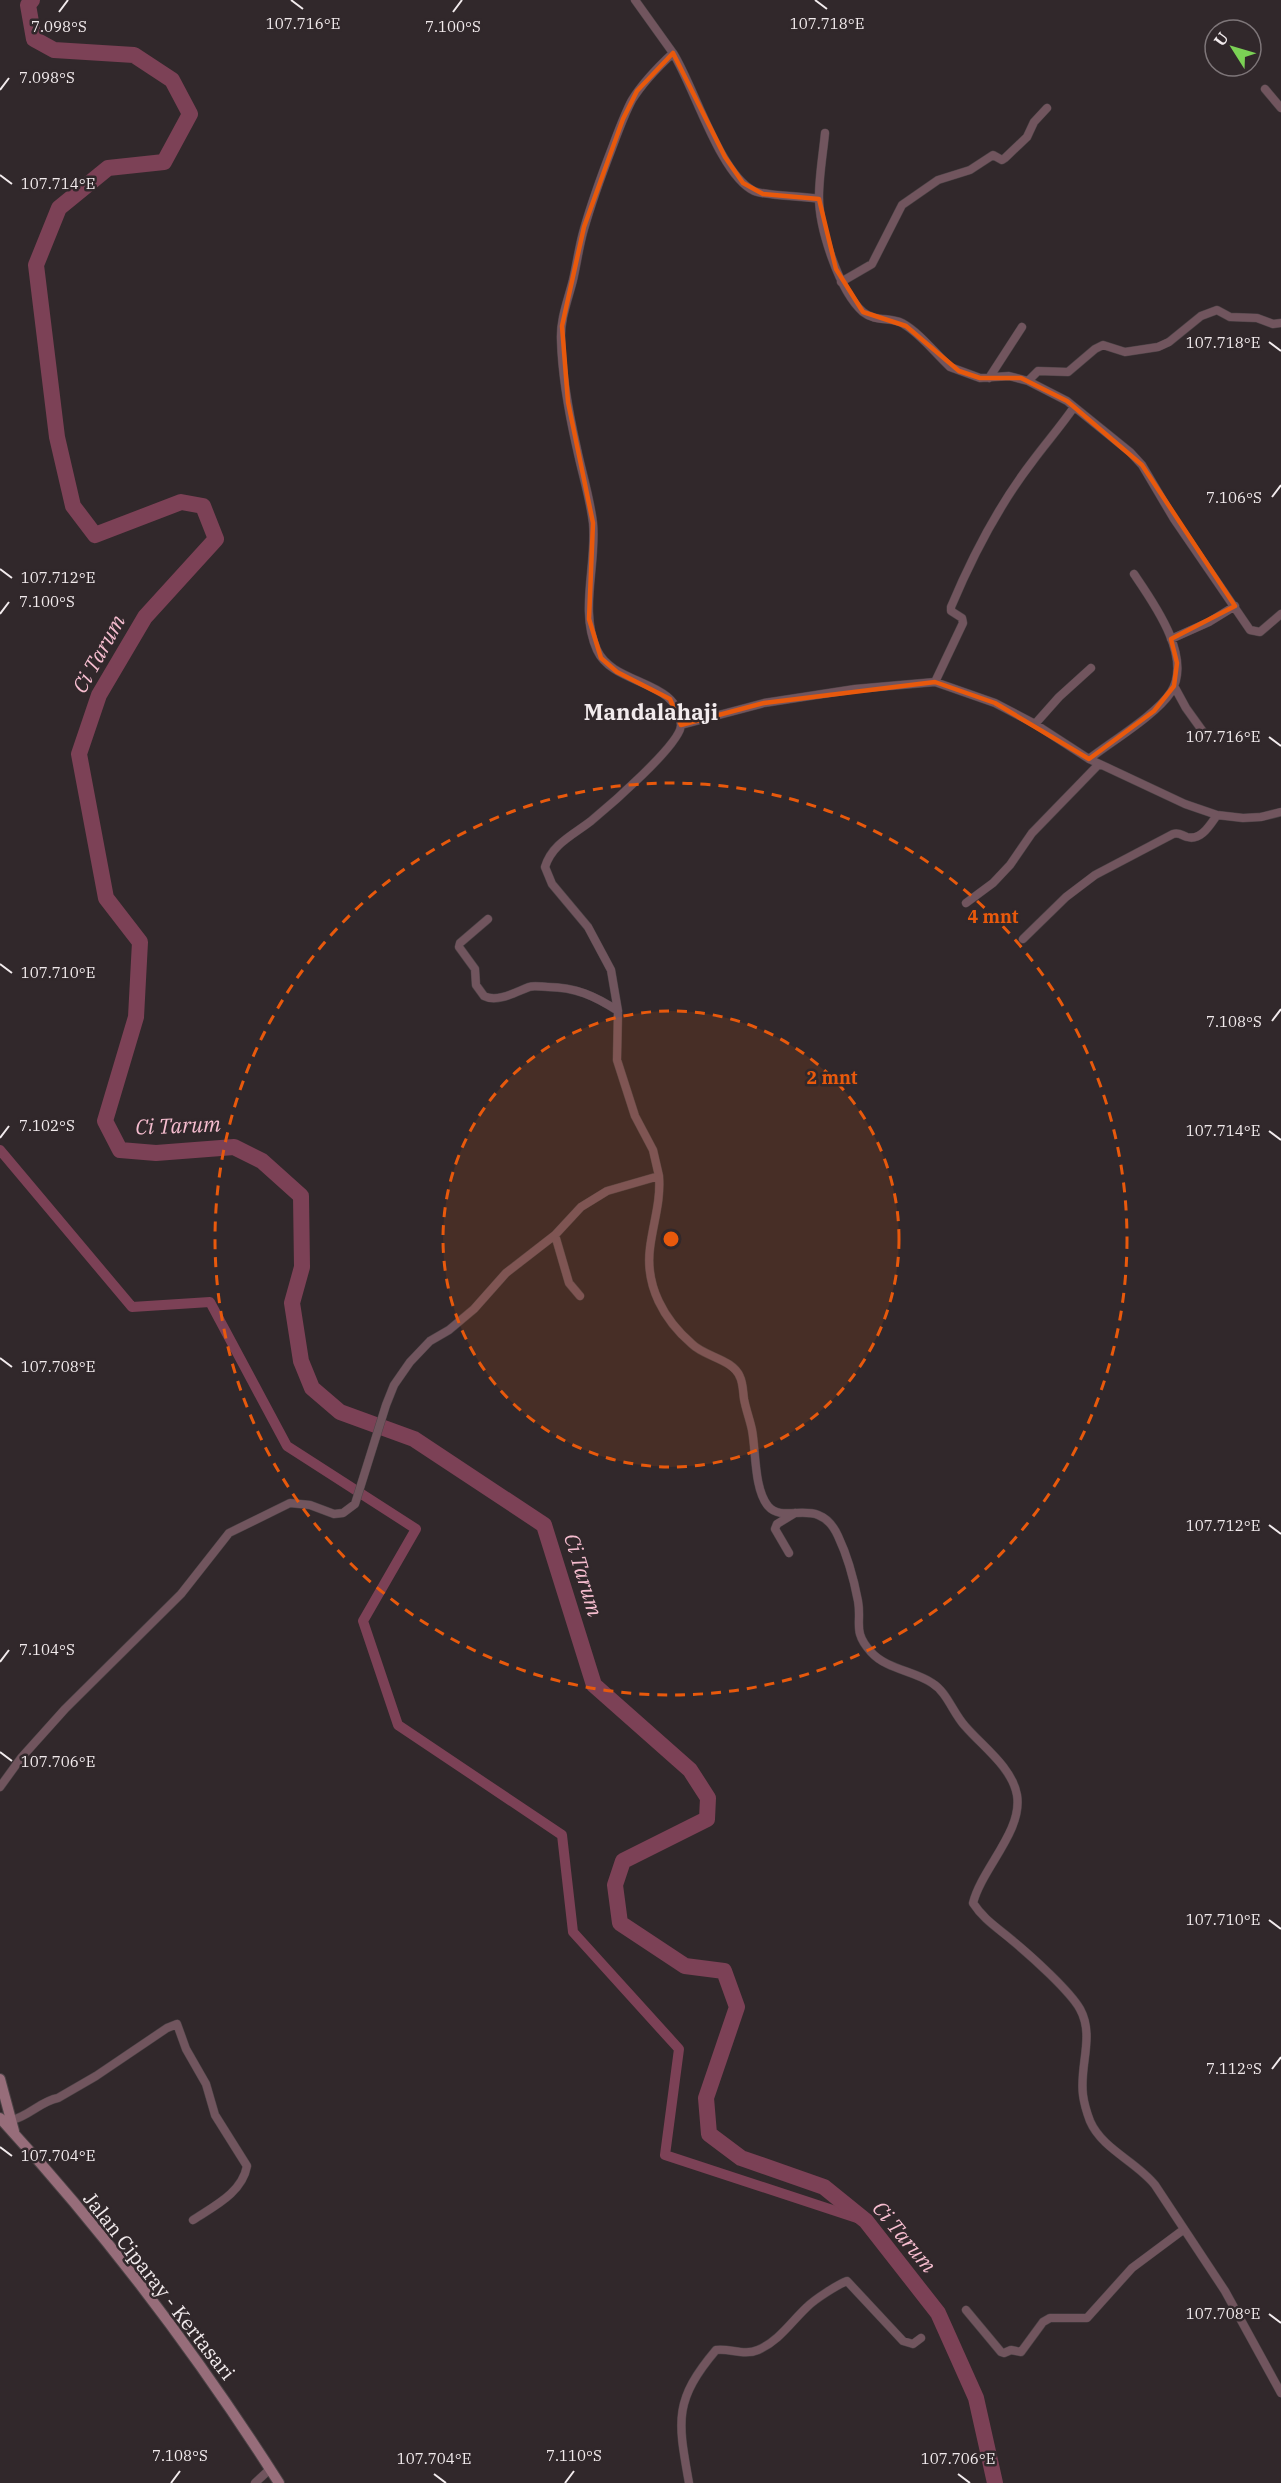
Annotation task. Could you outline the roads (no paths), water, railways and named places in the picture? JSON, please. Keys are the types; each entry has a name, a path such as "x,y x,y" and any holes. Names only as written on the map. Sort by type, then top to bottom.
{"main road":[{"path":"0,2079 15,2135"},
{"name":"Jalan Ciparay - Kertasari","path":"0,2118 105,2242 197,2361 279,2483"}],"street":[{"path":"635,0 673,53 725,157 743,183 763,194 819,198"},
{"path":"673,53 638,91 623,119 584,228 564,313 561,339 568,402 593,523 594,556 589,619 596,649 608,665 617,672 655,688 670,699 681,724 678,737 673,745 592,820 558,845 550,855 545,867 548,878 577,910 603,952 615,983 618,1011 617,1060 635,1116 653,1150 659,1176 661,1197 650,1248 649,1272 656,1296 677,1331 695,1347 732,1366 740,1376 752,1430 760,1488 768,1506 778,1513 810,1512 822,1517 830,1523 838,1536 859,1604 857,1625 859,1633 872,1654 935,1684 964,1725 994,1756 1009,1777 1017,1792 1018,1808 1011,1828 978,1887 974,1903 987,1922 1012,1940 1064,1989 1081,2010 1086,2022 1083,2094 1091,2124 1102,2139 1146,2174 1225,2291 1281,2393"},
{"path":"1265,89 1281,108"},
{"path":"841,282 872,264 902,205 938,180 970,170 993,155 1002,160 1005,159 1028,137 1034,122 1047,108"},
{"path":"825,133 819,198 827,241 841,282 863,312 873,317 895,320 906,326 950,367 980,378 1015,377 1028,381 1074,407 1142,465 1174,519 1235,606 1246,626 1253,632 1260,632 1281,614"},
{"path":"1028,381 1038,370 1068,372 1095,348 1103,345 1125,352 1158,347 1169,342 1201,316 1217,310 1230,317 1257,318 1273,324 1281,323"},
{"path":"989,378 1022,327"},
{"path":"934,682 963,623 962,618 951,611 951,607 985,536 1031,463 1074,407"},
{"path":"1089,759 1154,711 1174,686 1177,663 1171,639 1152,601 1134,574"},
{"path":"1171,639 1209,622 1235,606"},
{"path":"1035,724 1059,697 1091,668"},
{"path":"681,724 764,703 866,688 934,682 995,702 1035,724 1089,759 1185,804 1217,815 1244,818 1281,812"},
{"path":"1174,686 1204,733"},
{"path":"966,903 993,883 1010,865 1032,833 1099,764"},
{"path":"1023,939 1066,897 1109,865 1143,851 1173,834 1195,837 1204,832 1217,815"},
{"path":"488,919 460,943 459,947 475,969 476,985 484,996 495,998 518,993 531,987 563,987 586,992 618,1011"},
{"path":"0,1787 21,1758 65,1709 181,1594 230,1533 290,1503 310,1505 334,1514 349,1510 356,1499 386,1405 400,1375 430,1341 449,1330 474,1309 506,1273 555,1235 581,1207 607,1191 659,1176"},
{"path":"555,1235 569,1282 580,1296"},
{"path":"789,1553 775,1529 777,1524 795,1513"},
{"path":"12,2120 20,2118 96,2076 167,2028 177,2024 186,2049 206,2084 215,2115 247,2166 243,2180 235,2189 193,2220"},
{"path":"966,2310 1002,2353 1011,2350 1021,2352 1043,2322 1050,2318 1087,2319 1132,2268 1183,2230"},
{"path":"689,2483 682,2454 680,2416 695,2378 716,2350 726,2348 739,2353 759,2350 782,2334 808,2305 848,2281 903,2341 913,2344 921,2338"},
{"path":"255,2483 270,2469"}],"waterway":[{"name":"Ci Tarum","path":"32,0 28,5 34,39 54,50 134,55 172,80 190,114 164,162 108,168 59,208 36,265 57,437 73,506 95,535 181,502 203,506 216,539 145,617 99,695 79,754 106,898 140,942 136,1017 105,1121 120,1150 156,1153 234,1147 262,1161 301,1196 302,1267 292,1303 301,1361 312,1388 340,1412 414,1439 544,1525 594,1685 690,1770 708,1798 707,1819 623,1861 615,1885 620,1923 685,1966 724,1971 737,2007 706,2098 709,2134 741,2158 824,2187 866,2221 938,2313 976,2398 995,2483"},
{"path":"0,1150 132,1307 210,1302 287,1446 416,1529 363,1621 398,1725 562,1835 573,1932 679,2049 665,2155 866,2221"}],"district":[{"name":"Mandalahaji","path":"651,712"}]}
